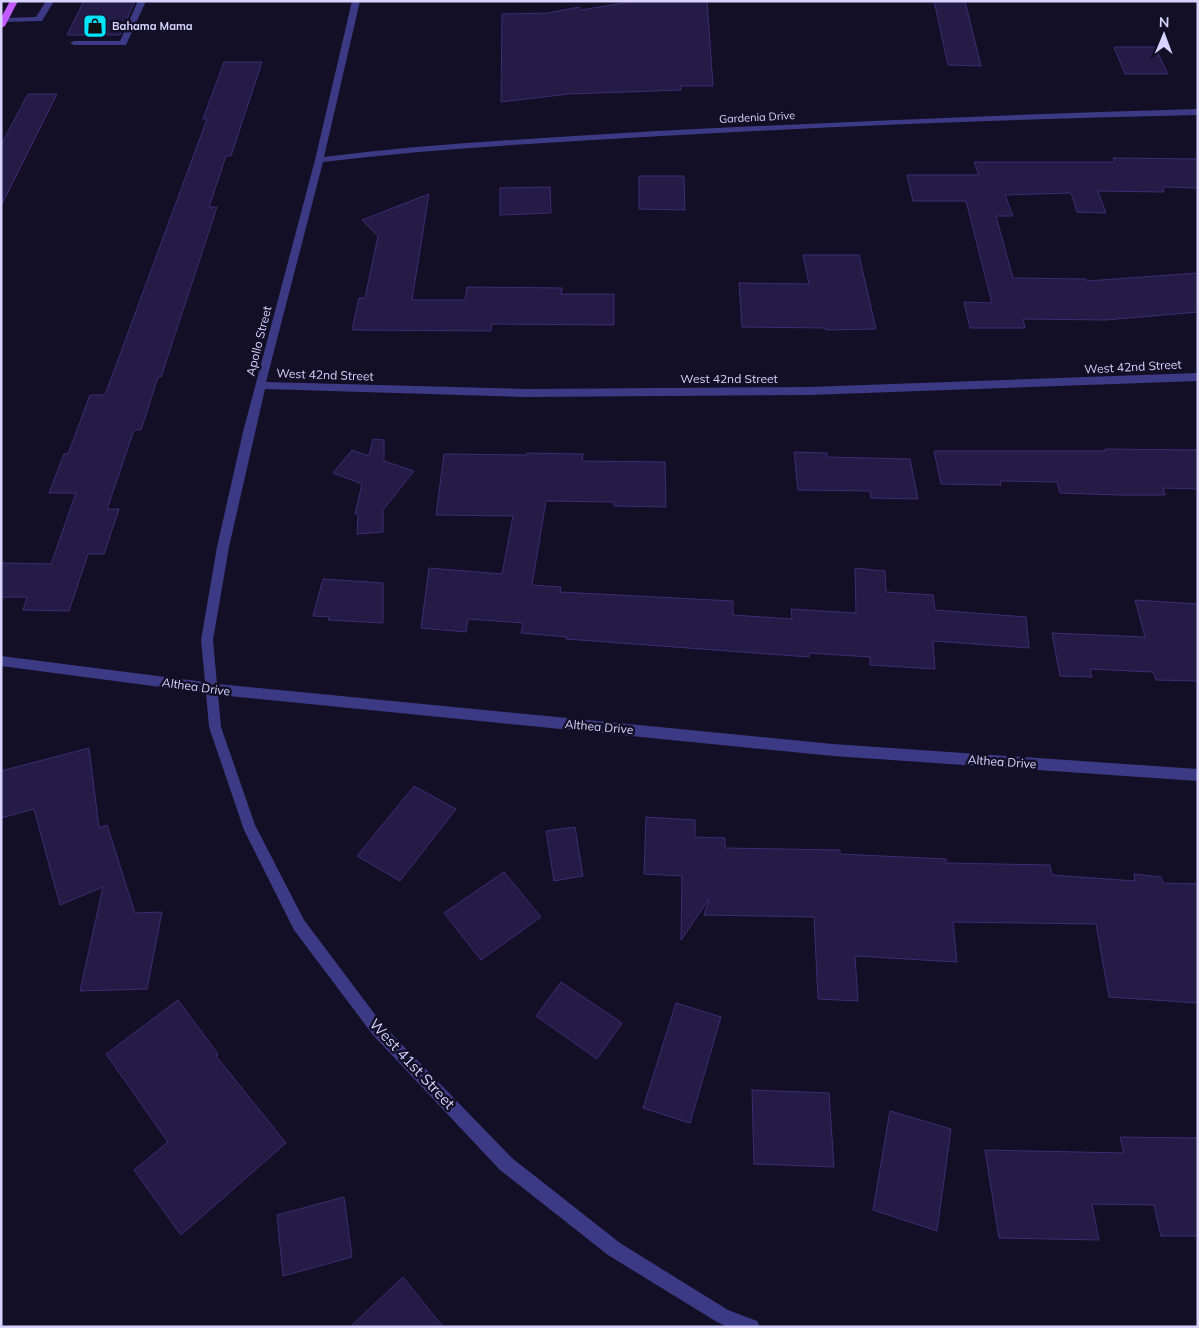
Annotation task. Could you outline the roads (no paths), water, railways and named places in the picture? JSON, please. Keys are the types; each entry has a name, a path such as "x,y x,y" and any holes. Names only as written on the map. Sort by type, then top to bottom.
{"main road":[{"path":"3,23 14,1"}],"street":[{"path":"3,23 39,19 50,1"},
{"path":"74,43 123,43 142,1"},
{"name":"Apollo Street","path":"212,689 207,640 223,546 356,1"},
{"name":"Gardenia Drive","path":"318,160 374,152 836,123 1036,115 1198,112"},
{"name":"West 42nd Street","path":"261,385 527,393 790,391 1198,377"},
{"name":"Althea Drive","path":"1,661 272,696 833,750 1198,775"},
{"name":"West 41st Street","path":"212,689 215,727 249,826 299,925 378,1030 506,1164 614,1249 723,1316 750,1327"}],"place":[{"name":"Bahama Mama","path":"95,26"}]}
